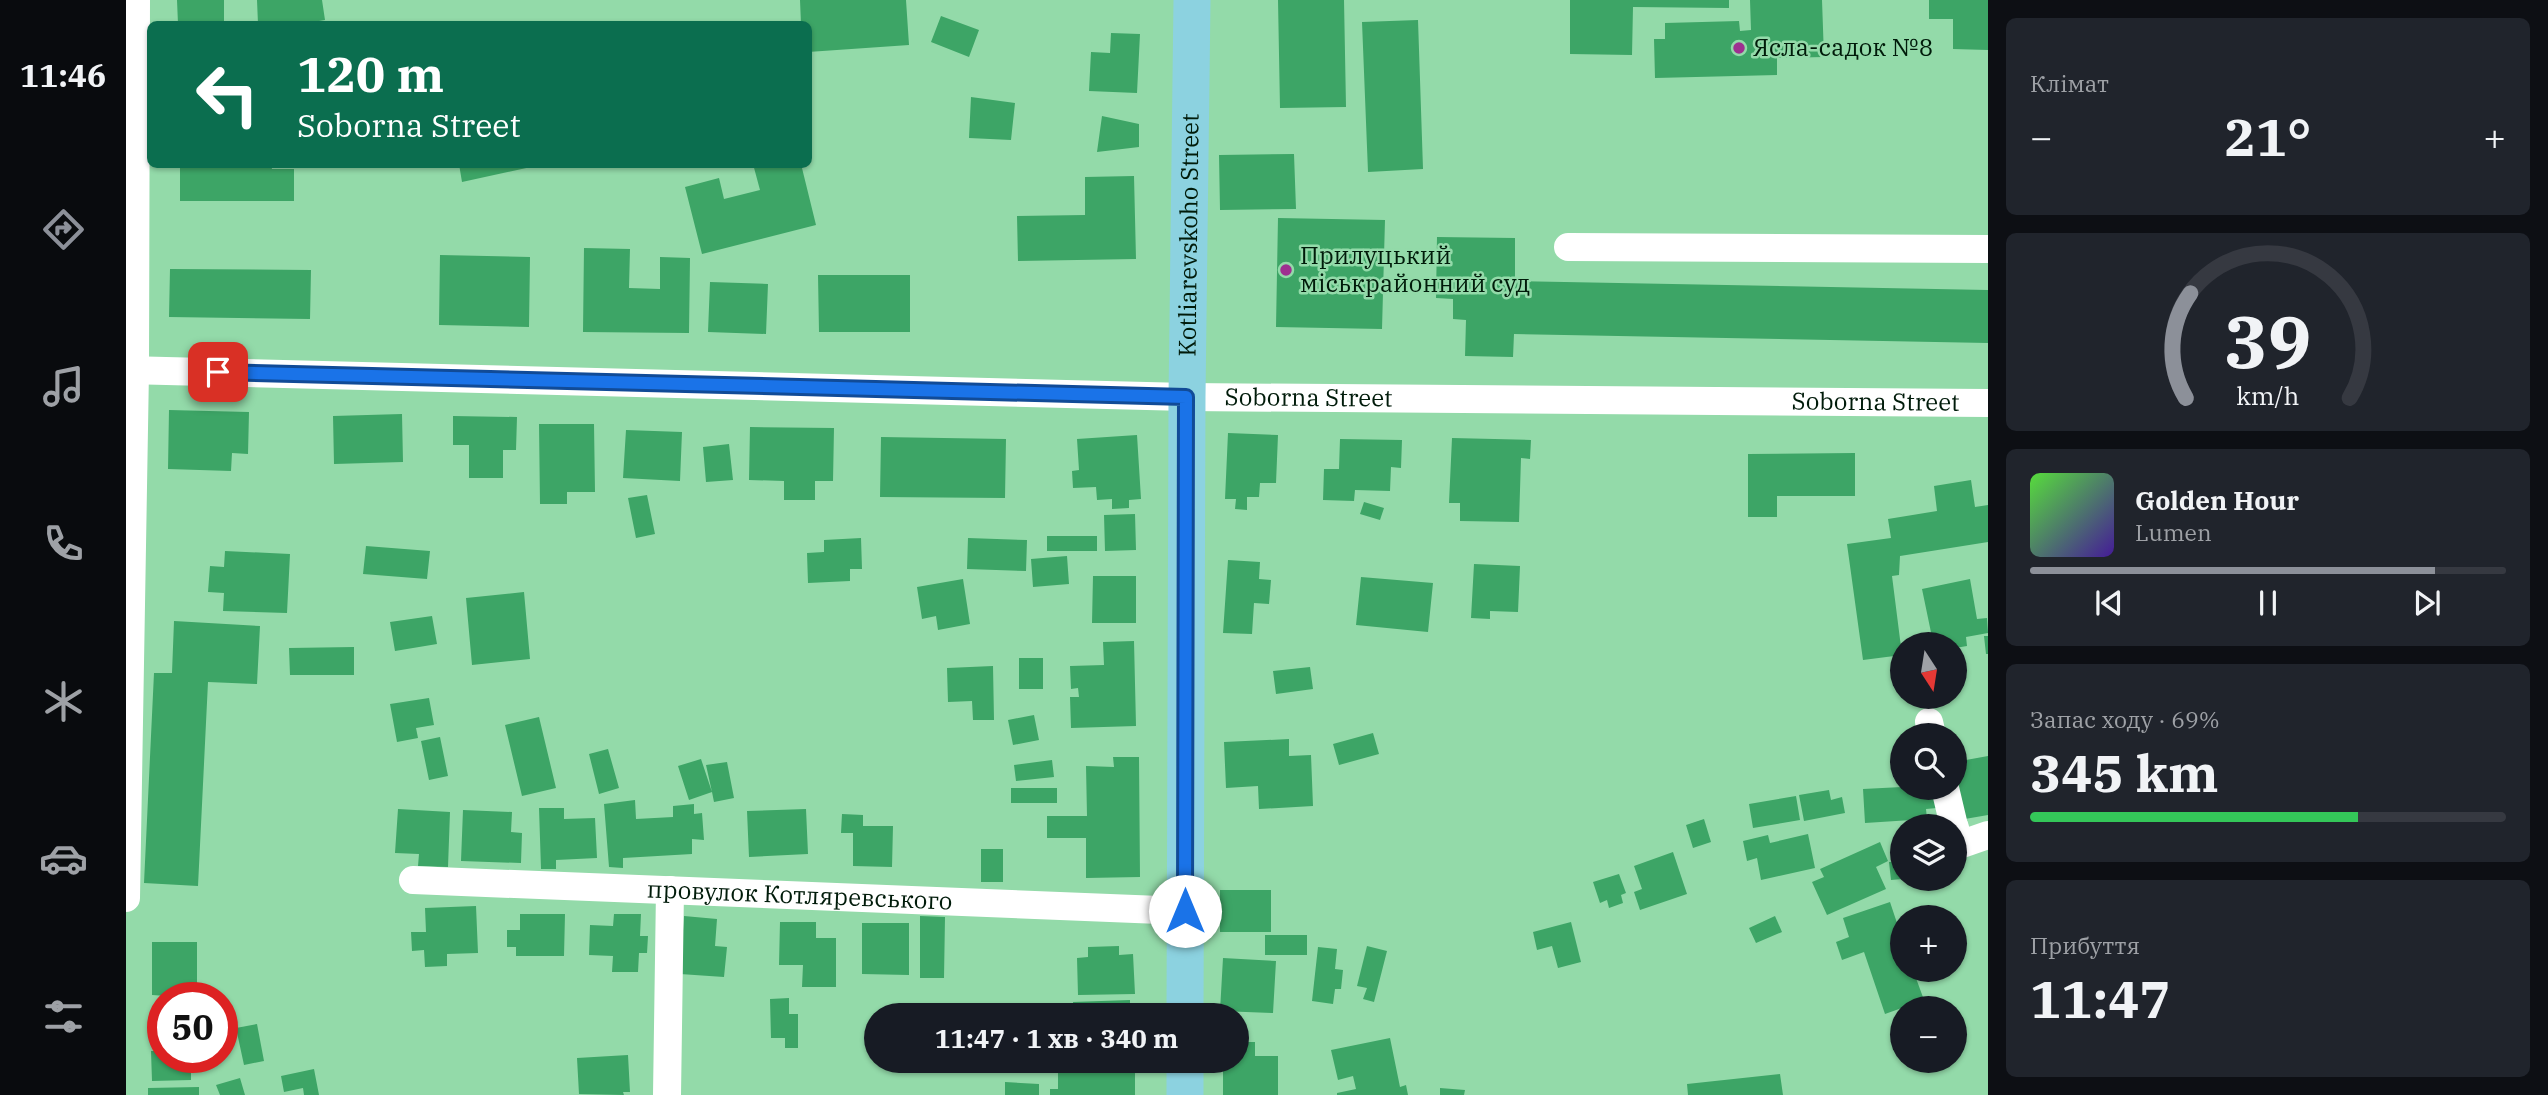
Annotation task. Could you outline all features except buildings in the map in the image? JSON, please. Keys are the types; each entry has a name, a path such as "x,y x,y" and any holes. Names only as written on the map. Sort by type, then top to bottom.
{"main road":[{"name":"Kotliarevskoho Street","path":"1185,1003 1186,397 1192,0"},
{"path":"1185,1073 1185,1095"}],"street":[{"path":"126,898 136,0"},
{"path":"1568,247 1988,249"},
{"name":"Soborna Street","path":"131,370 1186,397 1988,403"},
{"path":"1967,842 1988,835"},
{"name":"провулок Котляревського","path":"413,880 1185,911"},
{"path":"667,1095 670,890"}],"place":[{"name":"Ясла-садок №8","path":"1739,48"},
{"name":"Прилуцький міськрайонний суд","path":"1286,270"}],"route":[{"path":"218,372 1186,397 1185,911"}]}
